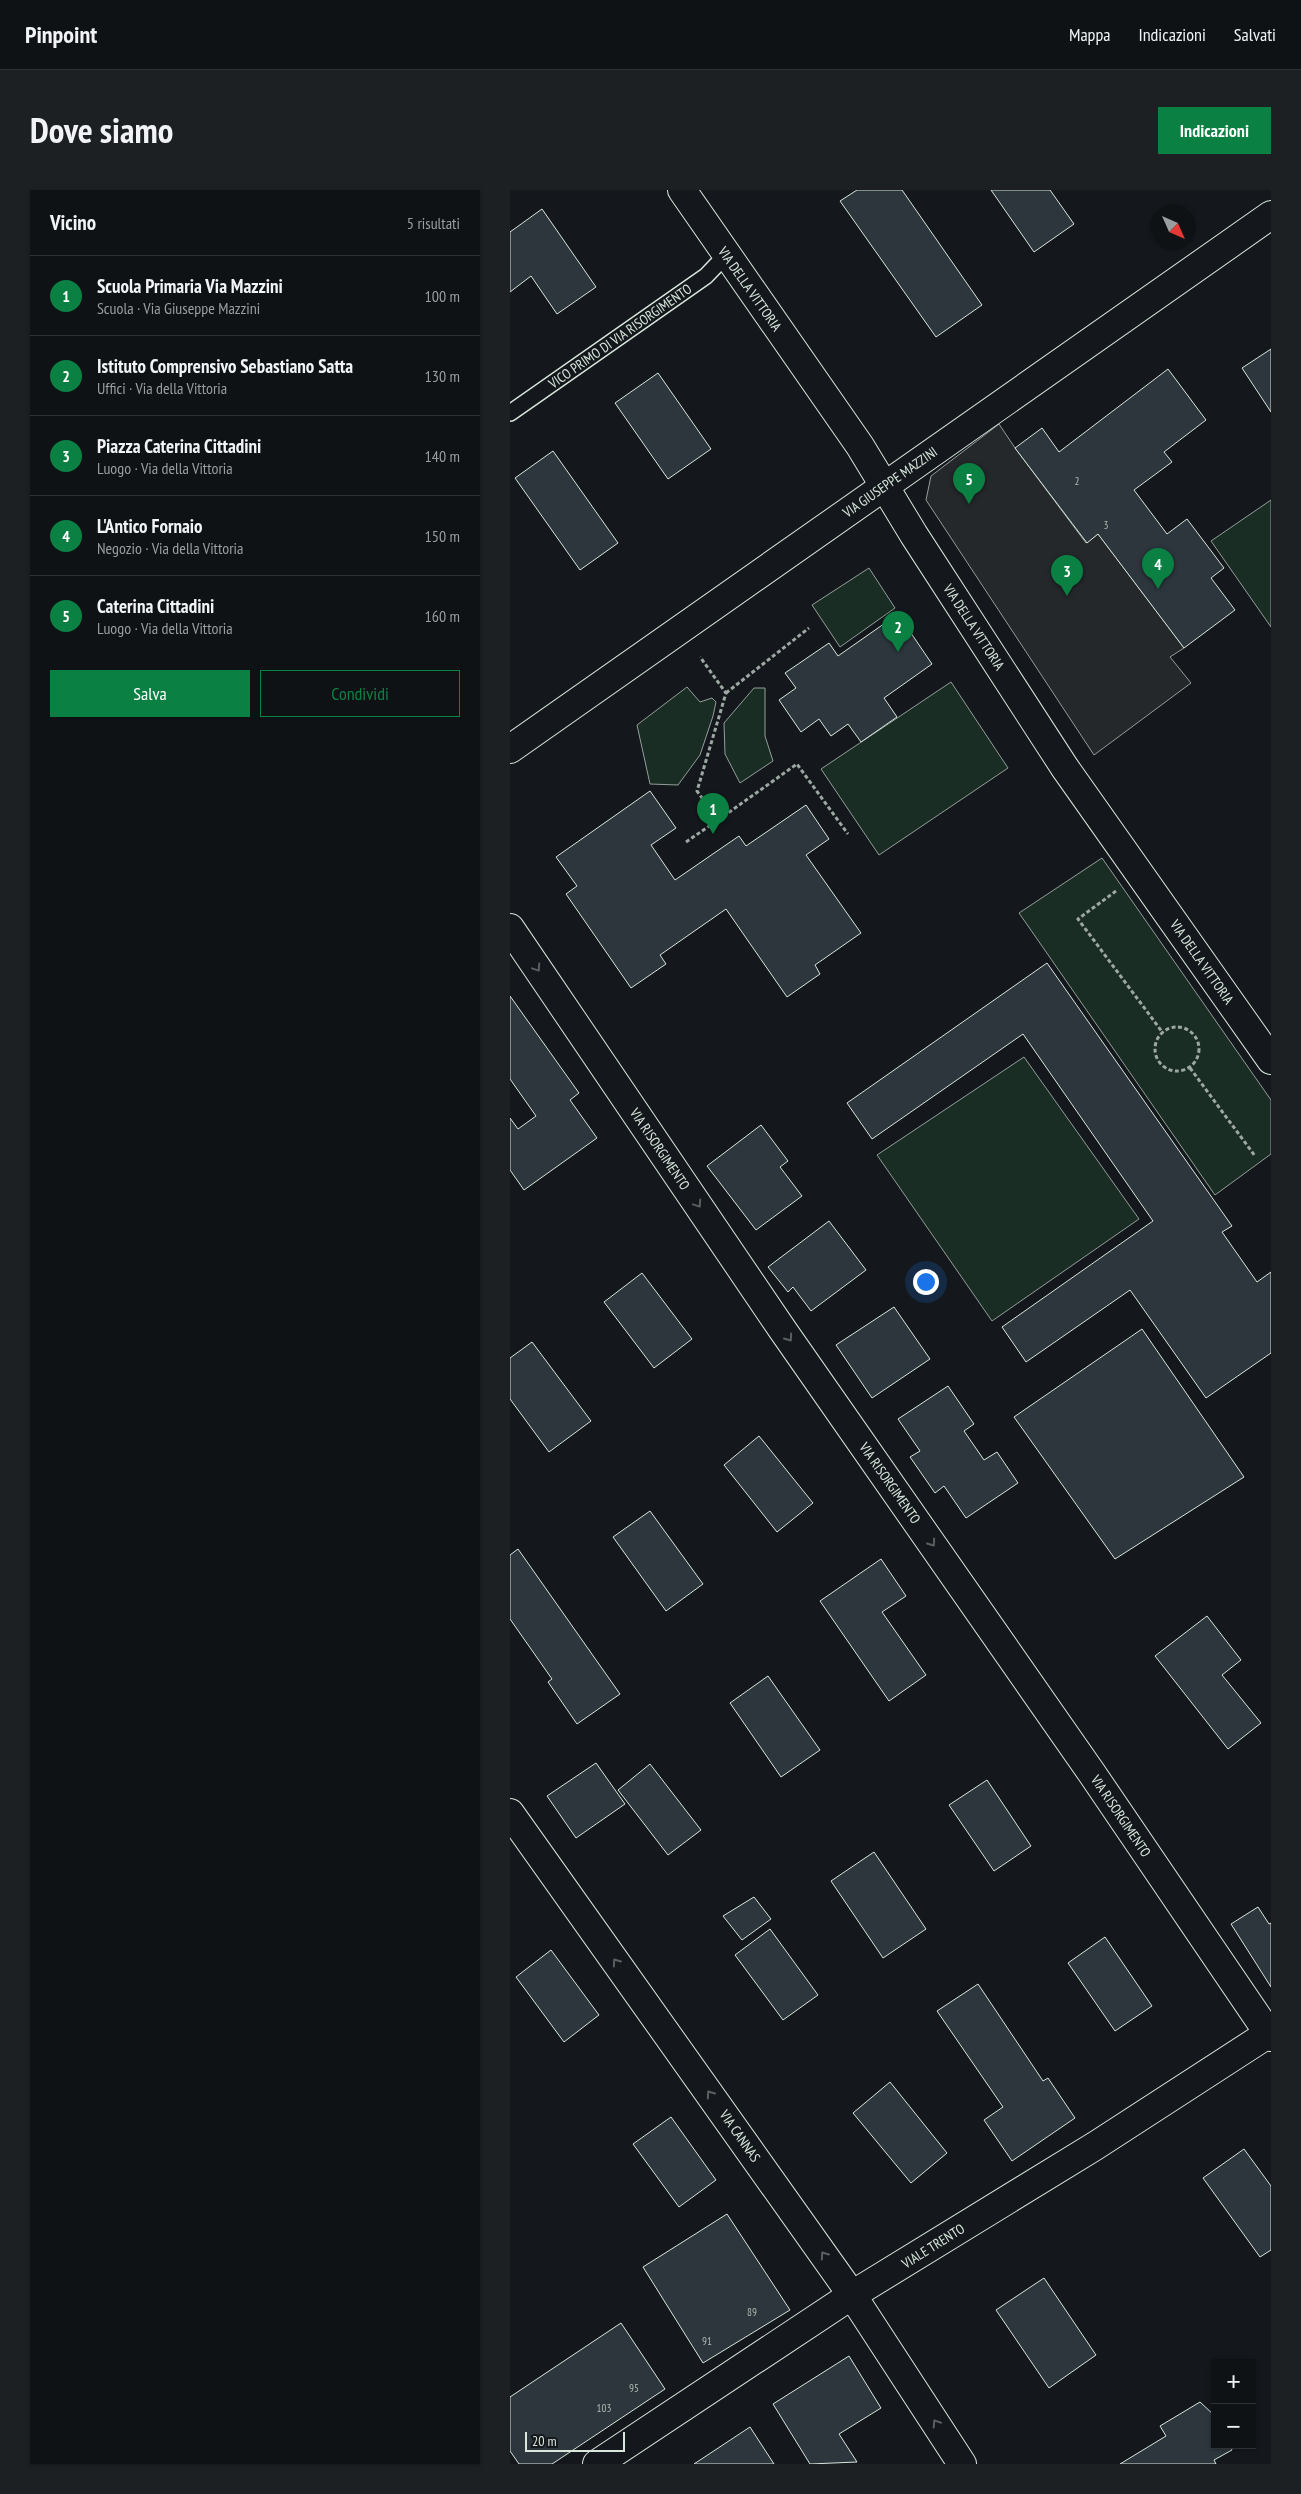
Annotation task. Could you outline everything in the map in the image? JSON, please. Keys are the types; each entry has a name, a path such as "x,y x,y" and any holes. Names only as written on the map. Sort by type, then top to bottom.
{"street":[{"name":"VIA DELLA VITTORIA","path":"682,190 860,446 1064,768 1271,1060"},
{"name":"VIA GIUSEPPE MAZZINI","path":"510,749 1271,215"},
{"name":"VIA RISORGIMENTO","path":"510,928 782,1329 1091,1772 1270,2034"},
{"name":"VIA CANNAS","path":"510,1813 852,2295 962,2464"},
{"name":"VIALE TRENTO","path":"597,2464 852,2295 1095,2146 1270,2034"}],"lane":[{"name":"VICO PRIMO DI VIA RISORGIMENTO","path":"510,413 706,276 726,255"}],"path":[{"path":"718,820 697,790 726,693 809,628"},
{"path":"700,657 726,693"},
{"path":"686,842 797,764 848,834"},
{"path":"1120,889 1078,919 1163,1033"},
{"path":"1183,1028 1195,1036 1200,1049 1195,1062 1190,1068 1177,1071 1165,1068 1160,1063 1155,1050 1159,1038 1169,1029 1183,1028"},
{"path":"1190,1068 1255,1156"}],"green space":[{"path":"1271,500 1271,627 1211,541"},
{"path":"869,568 895,608 840,647 812,605"},
{"path":"951,682 1008,768 879,855 821,769"},
{"path":"687,687 700,702 712,698 716,702 700,755 678,785 650,784 637,725"},
{"path":"754,688 765,688 765,736 773,761 740,783 725,754 724,723"},
{"path":"1102,858 1271,1100 1271,1154 1215,1195 1019,913"},
{"path":"1024,1057 1139,1219 992,1321 877,1155"}],"shaded area":[{"path":"999,424 1086,543 1098,534 1184,648 1170,657 1191,683 1094,755 926,500 931,476"}],"building":[{"path":"857,190 902,190 982,305 936,337 840,201"},
{"path":"991,190 1050,190 1074,224 1034,252"},
{"path":"542,209 596,287 557,314 531,276 510,292 510,232"},
{"path":"1271,349 1271,412 1242,368"},
{"path":"1168,369 1206,420 1164,452 1172,462 1134,490 1167,534 1187,519 1224,568 1211,578 1235,610 1184,648 1098,534 1087,543 1015,448 1042,428 1059,452"},
{"path":"658,373 711,449 668,479 615,403"},
{"path":"553,451 618,543 580,570 515,478"},
{"path":"898,614 932,664 884,698 897,717 861,742 848,724 831,736 819,719 801,732 779,700 796,688 785,673 829,643 838,656"},
{"path":"650,791 676,828 651,845 675,880 739,836 746,846 806,805 829,839 806,855 861,933 815,965 820,974 787,997 726,909 660,955 666,964 631,988 566,894 577,886 556,857"},
{"path":"1047,963 1232,1226 1222,1232 1257,1282 1271,1272 1271,1353 1206,1398 1130,1290 1026,1362 1002,1327 1153,1221 1023,1034 872,1139 847,1103"},
{"path":"510,996 579,1093 570,1100 597,1138 524,1190 510,1170 510,1118 518,1129 536,1116 510,1079"},
{"path":"761,1125 788,1161 780,1167 802,1196 756,1230 707,1166"},
{"path":"829,1221 866,1270 811,1311 793,1287 788,1292 768,1267"},
{"path":"642,1273 692,1339 654,1368 604,1302"},
{"path":"894,1307 930,1359 872,1398 836,1345"},
{"path":"1142,1329 1244,1477 1115,1559 1014,1417"},
{"path":"532,1342 591,1421 549,1452 510,1399 510,1358"},
{"path":"948,1386 974,1424 964,1431 984,1460 997,1452 1018,1483 966,1518 944,1486 935,1493 910,1457 920,1451 898,1419"},
{"path":"759,1436 813,1503 777,1532 724,1465"},
{"path":"650,1511 703,1584 666,1611 613,1537"},
{"path":"518,1549 620,1694 577,1724 548,1682 552,1679 510,1619 510,1555"},
{"path":"881,1559 906,1596 882,1612 926,1675 889,1701 820,1601"},
{"path":"1207,1616 1241,1660 1222,1675 1261,1723 1228,1749 1155,1656"},
{"path":"768,1676 820,1750 781,1777 730,1703"},
{"path":"596,1763 625,1804 576,1838 547,1796"},
{"path":"650,1764 701,1830 668,1855 618,1790"},
{"path":"987,1780 1031,1846 994,1871 949,1805"},
{"path":"874,1852 926,1929 883,1958 831,1881"},
{"path":"754,1897 771,1919 742,1940 723,1916"},
{"path":"1258,1907 1269,1924 1271,1923 1271,1987 1231,1924"},
{"path":"770,1929 818,1995 783,2020 735,1955"},
{"path":"1105,1937 1152,2006 1115,2031 1068,1963"},
{"path":"551,1950 599,2015 564,2042 516,1977"},
{"path":"978,1984 1043,2081 1048,2078 1075,2118 1012,2161 984,2120 1003,2107 937,2011"},
{"path":"890,2082 947,2153 911,2183 853,2113"},
{"path":"671,2117 716,2180 679,2207 633,2144"},
{"path":"1244,2149 1271,2186 1271,2250 1260,2257 1203,2178"},
{"path":"727,2214 790,2310 703,2363 643,2267"},
{"path":"1044,2278 1096,2355 1049,2388 996,2310"},
{"path":"621,2323 665,2389 552,2464 519,2464 510,2451 510,2397"},
{"path":"849,2356 881,2408 839,2434 857,2462 810,2464 773,2404"},
{"path":"1200,2402 1211,2412 1211,2449 1232,2450 1214,2460 1216,2464 1120,2464 1166,2436 1160,2426"},
{"path":"750,2427 774,2464 694,2464"}],"place":[{"name":"Caterina Cittadini","path":"969,504"},
{"name":"L'Antico Fornaio","path":"1158,589"},
{"name":"Piazza Caterina Cittadini","path":"1067,596"},
{"name":"Istituto Comprensivo Sebastiano Satta","path":"898,652"},
{"name":"Scuola Primaria Via Mazzini","path":"713,834"}]}
